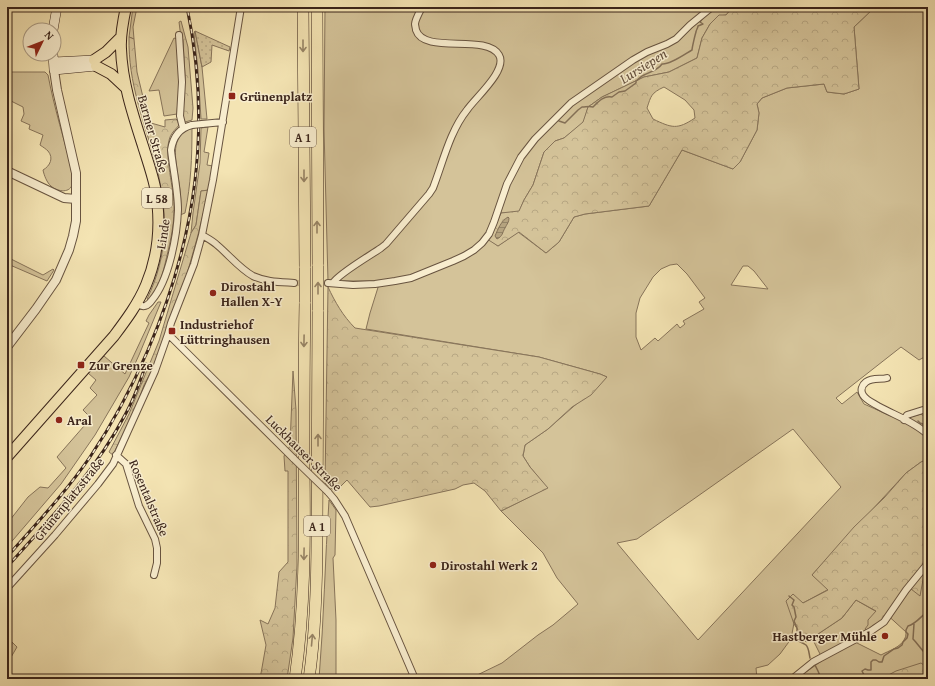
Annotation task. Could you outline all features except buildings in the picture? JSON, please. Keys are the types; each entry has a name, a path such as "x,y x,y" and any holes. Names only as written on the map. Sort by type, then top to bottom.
{"highway":[{"name":"A 1","path":"295,679 301,624 303,576 305,302 303,7"},
{"name":"A 1","path":"308,679 314,626 317,576 317,7"}],"main road":[{"path":"54,22 57,7"},
{"name":"Barmer Straße","path":"7,457 114,336 137,304 146,286 154,263 159,226 155,186 126,88 120,48 126,7"},
{"path":"95,63 121,37"},
{"path":"54,62 95,63 122,60"},
{"path":"95,63 111,74 126,88"}],"street":[{"path":"241,7 213,180 202,234 252,275 273,282 294,283"},
{"path":"422,7 415,24 416,32 419,36 433,42 480,45 491,48 500,56 500,68 492,80 466,110 456,125 433,188 429,194 386,244 330,283 353,285 411,278 464,256 478,247 486,237 494,222 504,190 511,175 524,153 535,139 573,102 633,60 676,39 712,7"},
{"path":"179,35 182,82 180,116 183,128 192,125 222,122"},
{"path":"7,347 56,280 69,250 76,221 76,173 58,96 54,62"},
{"name":"Linde","path":"137,304 144,306 150,303 161,287 167,271 174,242 178,209 172,150 175,137 183,128"},
{"path":"7,171 64,198 76,199"},
{"name":"Grünenplatzstraße","path":"7,588 55,536 113,464 155,371 171,323 194,264 202,234"},
{"name":"Luckhauser Straße","path":"168,334 334,499 345,516 415,679"},
{"path":"887,378 868,381 863,386 862,393 864,396 869,401 921,429 928,435"},
{"path":"904,420 907,415 923,410"},
{"name":"Rosentalstraße","path":"116,455 126,464 146,523 155,539 157,548 157,563 154,575"},
{"path":"792,679 813,662 881,625 906,590 928,563"}],"green space":[{"path":"133,7 137,7 133,27 134,39 129,37"},
{"path":"325,7 630,7 643,10 656,7 733,7 726,15 719,16 710,24 702,38 697,58 669,72 644,77 602,97 588,107 584,122 564,138 555,141 544,152 533,185 519,212 501,213 495,227 487,238 498,246 518,232 546,253 559,242 574,217 585,214 649,206 682,150 733,169 740,162 757,130 759,113 757,104 762,98 787,88 824,84 827,92 844,94 859,89 854,27 875,7 928,7 928,355 919,360 901,347 836,398 842,404 857,392 864,404 900,420 921,414 928,419 928,459 921,462 906,473 812,575 829,589 803,603 794,623 791,639 780,654 768,665 756,668 757,679 469,679 502,663 553,625 578,604 557,578 543,553 501,511 547,488 523,456 525,445 548,429 607,377 539,357 366,329 380,281 328,281 324,129","holes":["677,264 687,274 705,298 699,302 704,309 683,321 685,324 680,328 677,324 658,341 655,338 641,350 636,337 636,313 640,298 653,277 661,269","743,266 748,266 754,271 768,289 731,285","793,429 841,487 698,640 617,543 637,539"]},
{"path":"733,7 875,7 854,27 859,89 844,94 827,92 824,84 787,88 762,98 757,104 759,113 757,130 740,162 733,169 682,150 649,206 585,214 574,217 559,242 546,253 519,232 498,246 487,239 495,227 501,213 519,211 533,185 544,152 555,141 564,138 583,122 588,107 602,97 644,77 669,72 697,58 702,38 710,24 719,15 726,15","holes":["664,87 685,100 694,110 695,118 679,126 670,126 653,119 647,108 652,95"]},
{"path":"181,21 188,47 193,108 192,120 185,122 183,122 182,119 185,76 183,40 181,38 179,22"},
{"path":"195,31 202,67 207,119 201,119 194,34"},
{"path":"195,31 230,47 229,51 212,45 211,62 202,67"},
{"path":"129,37 134,39 137,72 148,118 151,123 165,127 165,120 176,119 179,125 171,135 168,144 168,162 174,202 172,231 160,282 149,300 147,299 154,282 163,249 163,199 156,165 134,86 129,54"},
{"path":"174,38 177,39 180,74 177,114 164,116 159,90 149,91"},
{"path":"7,72 45,72 48,75 72,173 72,185 68,190 62,191 56,189 47,181 43,170 48,166 51,156 48,151 40,145 43,135 29,129 30,125 21,121 24,114 23,107 7,99"},
{"path":"208,127 204,152 209,153 207,165 213,166 209,190 201,191 196,225 191,233 200,163 201,128"},
{"path":"192,128 189,192 185,213 180,215 181,205 175,156 177,142 180,136"},
{"path":"209,190 185,281 172,312 164,339 153,368 144,385 133,416 113,455 109,452 129,414 159,341 191,233 196,225 201,191"},
{"path":"7,259 11,259 43,275 53,269 54,270 47,281 10,265 8,268"},
{"path":"328,287 340,309 355,328 539,357 607,377 591,395 572,407 548,429 525,445 523,456 530,467 548,488 501,511 485,491 474,483 463,485 455,489 370,507 347,480 335,492 325,483"},
{"path":"158,302 161,302 129,377 95,435 61,484 7,547 7,518 10,520 28,497 40,487 48,488 66,468 57,457 91,418 83,410 97,395 90,388 96,380 88,373 104,356 125,374 149,323 146,321"},
{"path":"293,371 296,410 297,565 293,638 287,679 260,679 266,645 260,620 268,624 275,608 279,572 288,562 288,471 285,471 284,456 290,446"},
{"path":"928,459 928,566 925,569 920,596 911,589 893,610 868,633 865,629 868,625 868,620 876,611 856,600 842,618 806,642 794,624 786,601 793,594 803,603 828,590 812,575 854,527 884,498 906,473 921,462"},
{"path":"329,500 336,510 335,555 333,558 336,620 336,679 319,679 322,634"},
{"path":"928,555 928,672 885,679 796,679 823,660 812,638 842,618 856,600 877,612 869,620 868,633 855,642 881,655 901,644 906,632 884,612"},
{"path":"10,640 17,647 7,664 7,643"},
{"path":"921,663 928,668 928,679 881,679 896,671"}],"shaded area":[{"path":"508,217 508,222 502,234 497,239 495,236 499,228 503,221"}],"waterway":[{"name":"Lursiepen","path":"559,121 565,123 582,107 593,107 604,98 612,97 619,92 625,91 636,83 636,81 642,76 656,69 662,64 673,61 692,50 696,30 698,26 703,24 700,22 704,16"},
{"path":"918,421 928,426"},
{"path":"789,596 794,600 792,605 794,607 796,617 794,621 797,628 797,640 807,646 810,658"},
{"path":"856,679 859,675 861,677 864,675 862,671 865,669 871,670 871,662 873,660 882,662 884,656 902,645 907,638 908,634 906,630 908,626 916,622 928,611 928,608"},
{"path":"914,624 913,639 928,656"},
{"path":"815,665 820,679"}],"tunnel":[{"path":"294,283 328,283"}],"railway":[{"path":"7,557 81,470 122,405 148,350 178,266 188,224 195,182 198,139 198,95 194,52 187,7"},
{"path":"7,567 71,494 100,456 128,409 137,390 146,364"}],"place":[{"name":"Grünenplatz","path":"232,96"},
{"name":"Dirostahl Hallen X-Y","path":"213,293"},
{"name":"Industriehof Lüttringhausen","path":"172,331"},
{"name":"Zur Grenze","path":"81,365"},
{"name":"Aral","path":"59,420"},
{"name":"Dirostahl Werk 2","path":"433,565"},
{"name":"Hastberger Mühle","path":"885,636"}]}
